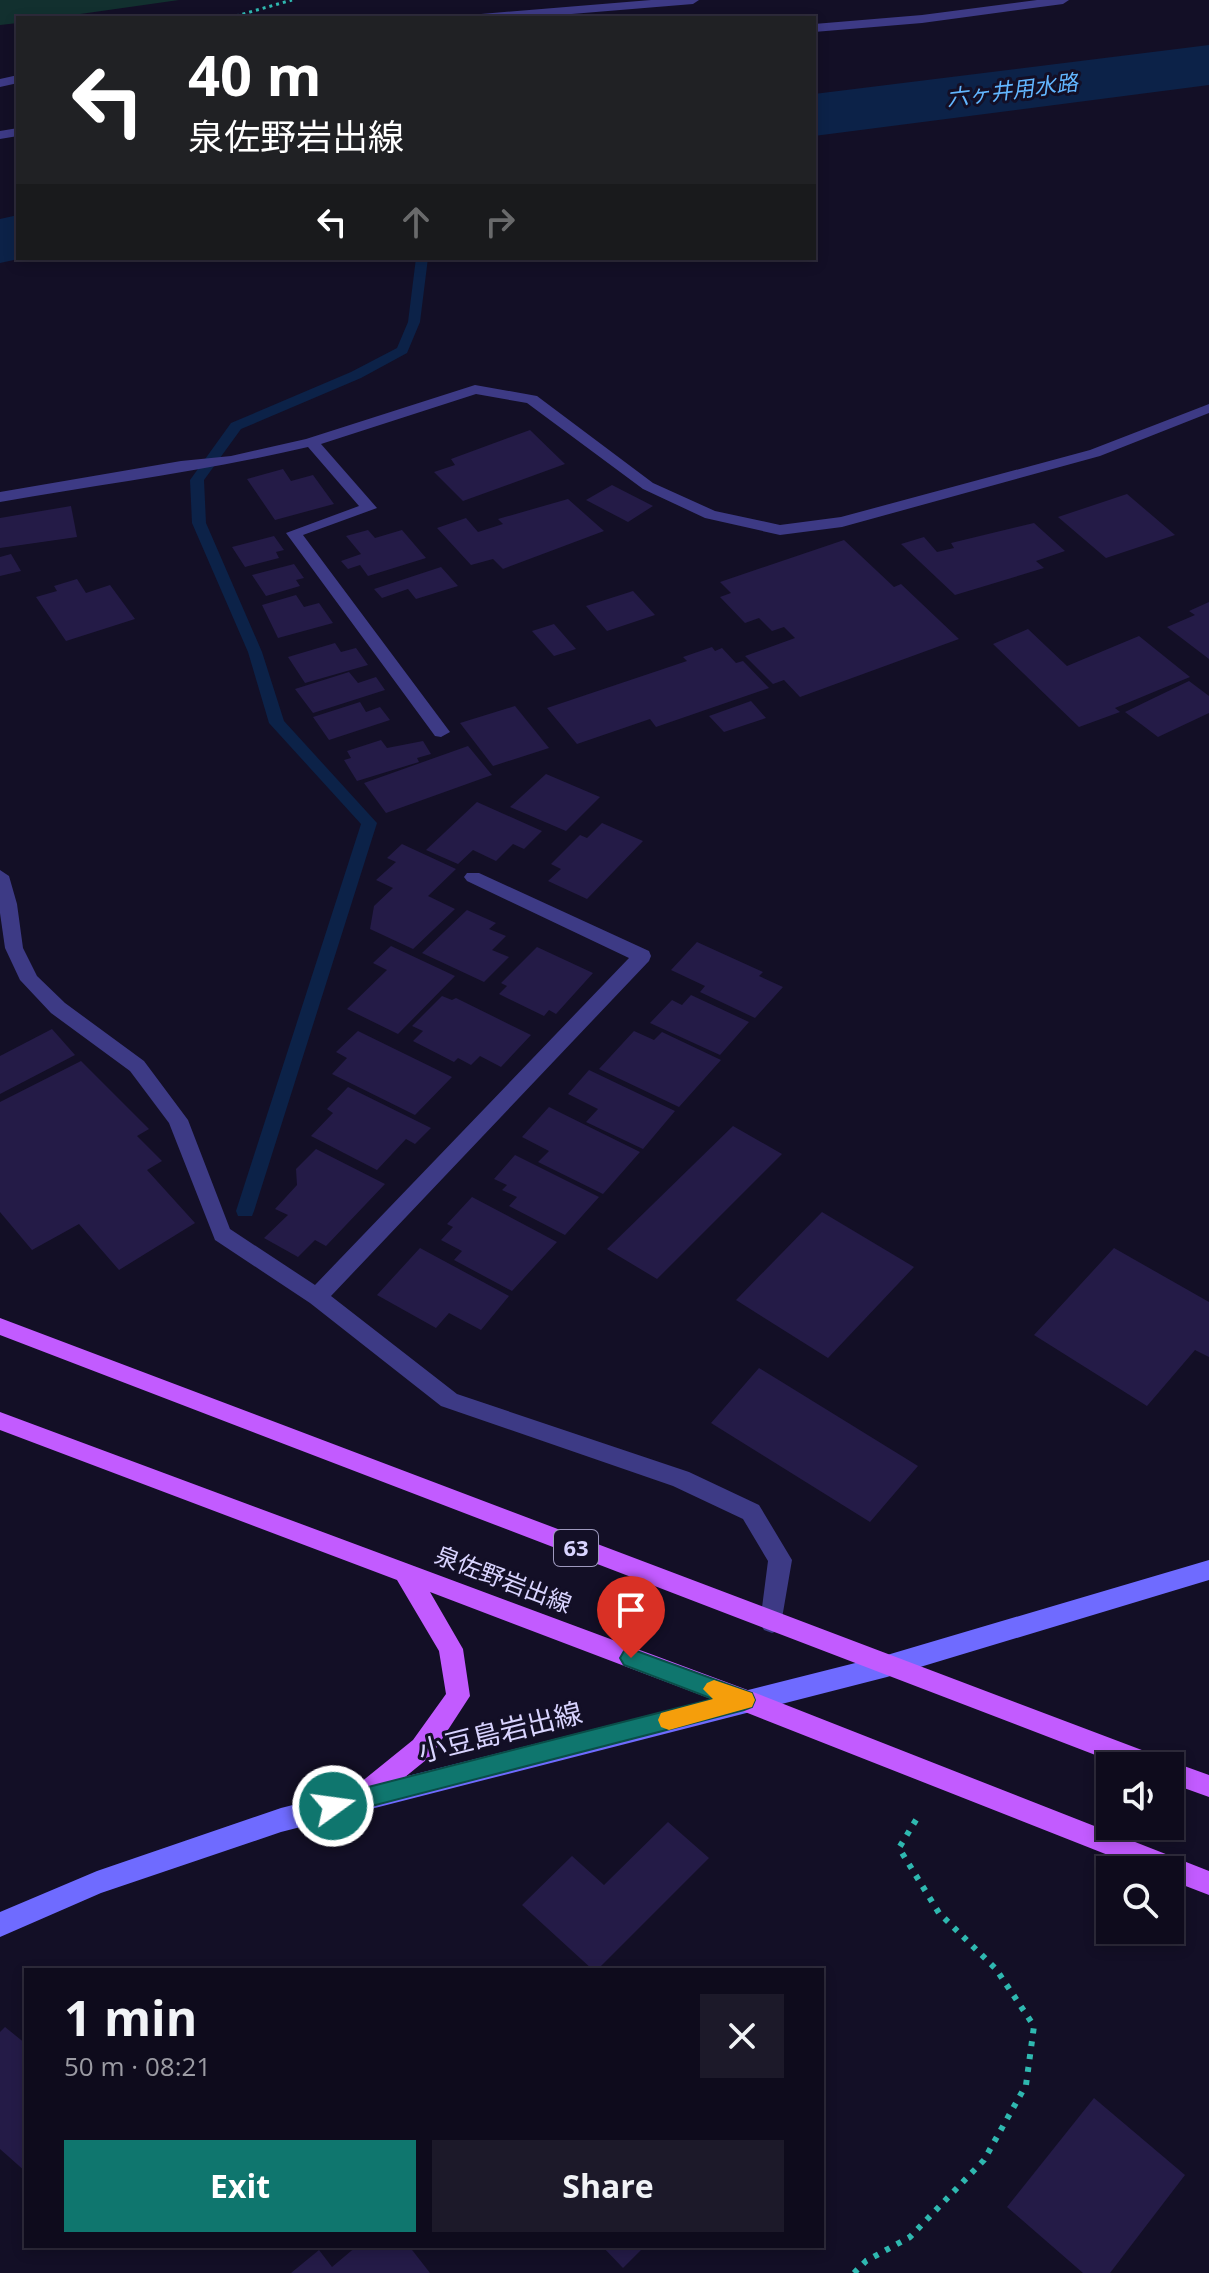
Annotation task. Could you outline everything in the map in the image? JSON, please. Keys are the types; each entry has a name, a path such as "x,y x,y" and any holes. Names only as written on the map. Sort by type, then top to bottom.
{"main road":[{"name":"63","path":"0,1326 1117,1752"},
{"name":"泉佐野岩出線","path":"0,1421 744,1700 1209,1883"},
{"name":"小豆島岩出線","path":"0,1925 111,1878 281,1820 887,1666 1209,1570"},
{"path":"359,1799 422,1748 458,1696 451,1649 406,1574"},
{"path":"1184,1777 1209,1786"}],"street":[{"path":"505,16 693,0"},
{"path":"816,28 922,19 1063,0"},
{"path":"0,497 181,466 231,461 311,442 475,389 532,399 648,486 710,515 780,530 842,522 1095,453 1209,408"},
{"path":"311,442 369,508 294,533 441,732"},
{"path":"0,876 14,948 29,980 58,1008 137,1066 162,1098 178,1120 222,1234 317,1297 449,1400 681,1479 751,1512 780,1560 772,1623"},
{"path":"317,1297 642,956 473,877"}],"path":[{"path":"236,16 292,0"},
{"path":"854,2273 866,2261 910,2237 984,2160 1026,2085 1034,2026 996,1969 939,1913 899,1848 941,1777"}],"green space":[{"path":"0,0 179,0 66,16 16,16 16,23 0,25"}],"building":[{"path":"530,430 565,464 463,501 434,472 455,465 451,459"},
{"path":"283,469 291,481 313,475 334,504 275,520 247,479"},
{"path":"612,485 653,506 628,522 586,500"},
{"path":"1127,494 1175,535 1106,558 1058,517"},
{"path":"568,499 604,531 503,569 493,559 471,565 437,528 466,518 478,532 503,524 498,519"},
{"path":"71,506 77,537 0,548 0,518"},
{"path":"1034,523 1065,551 1036,561 1044,568 955,595 901,544 924,537 937,552 954,548 951,543"},
{"path":"368,530 375,538 402,530 426,558 368,576 360,565 348,569 341,561 361,554 346,536"},
{"path":"274,536 284,550 276,552 279,558 245,567 232,547"},
{"path":"844,540 894,587 901,584 959,639 800,697 784,680 773,684 745,656 795,638 784,627 772,631 759,618 745,623 720,597 731,593 720,582"},
{"path":"11,554 21,571 0,576 0,557"},
{"path":"294,564 304,578 296,580 300,586 266,596 252,575"},
{"path":"441,567 458,586 416,599 408,589 382,598 374,589"},
{"path":"77,579 86,593 110,585 135,619 66,641 36,597 57,591 54,586"},
{"path":"633,591 655,615 607,631 586,606"},
{"path":"296,595 304,607 319,603 333,623 278,638 262,605"},
{"path":"1209,602 1209,659 1167,627 1195,615 1189,611"},
{"path":"554,624 576,649 554,656 532,631"},
{"path":"1028,629 1067,666 1139,636 1190,677 1115,708 1120,712 1079,727 993,644"},
{"path":"335,643 341,652 356,648 368,665 305,683 288,657"},
{"path":"712,647 715,651 722,648 736,663 743,661 769,688 656,727 650,719 577,744 547,708 687,661 683,657"},
{"path":"349,672 358,683 376,677 385,690 313,713 295,689"},
{"path":"1189,681 1209,696 1209,713 1158,737 1125,712"},
{"path":"751,701 766,718 724,732 709,716"},
{"path":"360,702 366,712 380,707 390,720 329,740 313,717"},
{"path":"515,706 549,748 493,766 460,723"},
{"path":"381,740 387,748 423,741 431,754 417,758 419,762 357,781 344,760 351,758 347,751"},
{"path":"468,746 492,775 386,813 364,783"},
{"path":"546,774 600,797 566,831 510,807"},
{"path":"477,802 542,831 524,849 513,844 496,861 473,850 458,864 426,850"},
{"path":"602,823 643,841 587,899 548,881 561,869 551,864 580,835 587,838"},
{"path":"402,844 456,869 428,896 455,909 413,949 370,929 374,906 393,888 376,880 396,862 387,858"},
{"path":"467,910 496,923 489,929 506,936 492,950 509,957 484,982 422,953"},
{"path":"697,942 763,972 759,976 783,987 755,1018 700,992 705,986 671,970"},
{"path":"391,946 455,976 398,1034 347,1009 387,970 373,963"},
{"path":"537,947 593,973 556,1014 549,1010 544,1016 499,994 507,986 501,983"},
{"path":"691,995 749,1022 720,1055 650,1023 672,1000 682,1005"},
{"path":"442,996 452,1000 456,998 531,1035 501,1067 480,1056 471,1065 458,1058 454,1062 413,1041 423,1031 412,1026"},
{"path":"52,1029 75,1055 0,1094 0,1056"},
{"path":"358,1031 452,1077 415,1115 332,1074 347,1058 336,1052"},
{"path":"634,1031 654,1040 662,1032 721,1060 679,1107 599,1069"},
{"path":"81,1061 149,1129 137,1136 162,1161 147,1170 195,1223 119,1270 79,1224 32,1250 0,1212 0,1102"},
{"path":"589,1070 675,1111 643,1149 586,1122 598,1109 568,1094"},
{"path":"348,1087 431,1128 415,1144 406,1139 377,1170 311,1136 333,1113 327,1109"},
{"path":"549,1107 640,1152 603,1194 538,1162 549,1151 522,1137"},
{"path":"733,1126 782,1154 657,1279 607,1249"},
{"path":"316,1149 385,1184 326,1246 315,1240 298,1257 264,1238 288,1215 275,1209 297,1185 296,1169"},
{"path":"515,1155 599,1197 565,1235 509,1206 517,1197 502,1190 507,1185 494,1179"},
{"path":"472,1197 557,1242 512,1291 454,1260 462,1251 441,1240 453,1227 447,1224"},
{"path":"822,1212 914,1267 828,1358 736,1300"},
{"path":"420,1248 509,1296 481,1330 449,1313 436,1328 377,1295"},
{"path":"1114,1248 1209,1302 1209,1357 1195,1350 1147,1406 1034,1335"},
{"path":"759,1368 918,1466 870,1522 711,1423"},
{"path":"668,1822 709,1858 599,1968 591,1968 522,1905 572,1856 604,1885"},
{"path":"5,2027 24,2042 24,2170 0,2149 0,2032"},
{"path":"1094,2098 1185,2175 1110,2273 1083,2273 1007,2207"},
{"path":"355,2248 411,2248 430,2273 291,2273 319,2250 332,2267"},
{"path":"604,2248 643,2248 623,2268"}],"waterway":[{"name":"六ヶ井用水路","path":"816,115 1209,65"},
{"name":"六ヶ井用水路","path":"0,241 16,237"},
{"path":"245,1211 369,823 277,723 255,652 199,523 197,480 236,426 356,375 402,350 414,322 422,260"}],"slow traffic":[{"path":"669,1720 744,1700 714,1689"}],"route":[{"path":"333,1806 744,1700 631,1658"}]}
